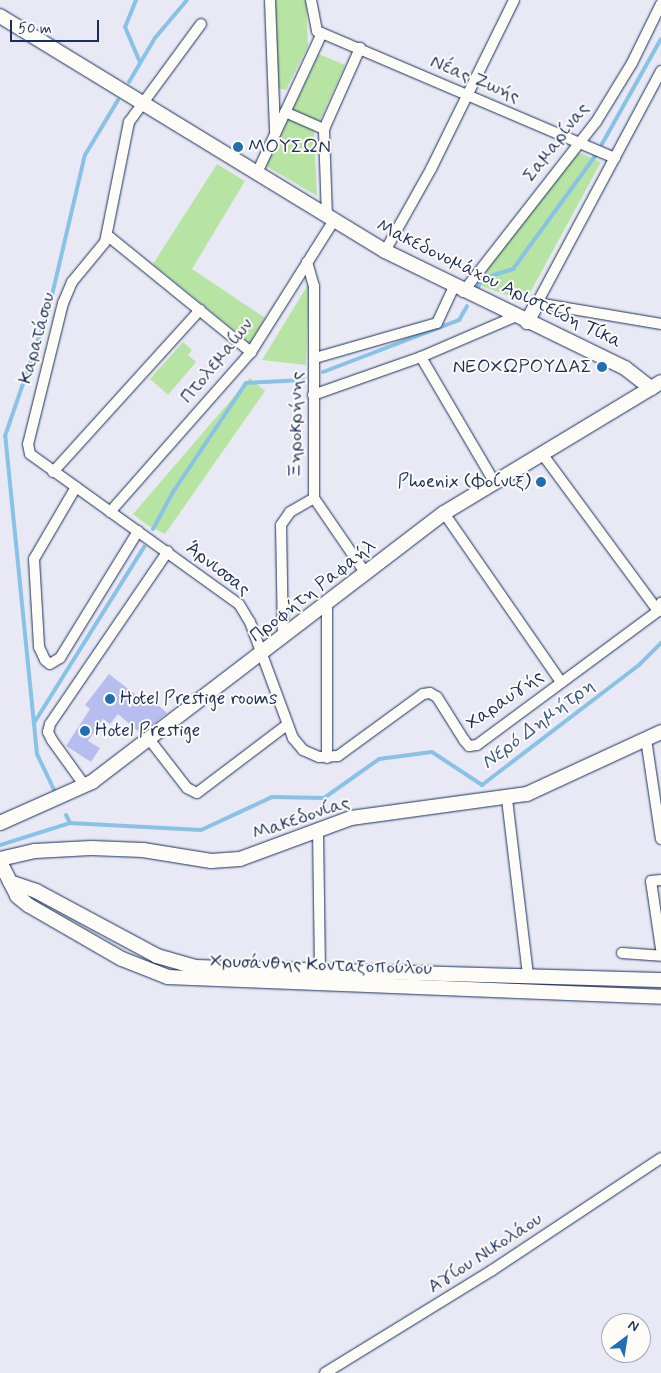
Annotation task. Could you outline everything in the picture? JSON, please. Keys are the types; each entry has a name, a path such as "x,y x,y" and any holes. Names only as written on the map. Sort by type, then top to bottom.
{"street":[{"path":"270,0 275,134"},
{"path":"257,173 322,33 314,27 311,0"},
{"path":"385,251 468,95 514,0"},
{"name":"Σαμαρίνας","path":"315,358 437,323 459,289 580,142 628,69 661,4"},
{"name":"Μακεδονομάχου Αριστείδη Τίκα","path":"0,16 385,251 514,317 625,368 656,385"},
{"name":"Καρατάσου","path":"28,449 63,303 72,282 98,252 107,235 126,129 141,102 201,24"},
{"name":"Νέας Ζωής","path":"322,33 615,158"},
{"path":"330,218 324,129 360,48"},
{"path":"527,322 661,71"},
{"path":"285,112 324,129"},
{"name":"Πτολεμαίων","path":"110,512 251,352 307,262 330,218"},
{"path":"107,235 251,352"},
{"name":"Ξηροκρήνης","path":"307,262 314,275 314,498 366,574"},
{"path":"537,303 661,324"},
{"path":"53,472 200,310"},
{"path":"313,395 421,357 514,317"},
{"path":"421,357 495,483"},
{"name":"Προφήτη Ραφαήλ","path":"0,823 85,786 261,656 444,514 656,385"},
{"name":"Άρνισσας","path":"28,449 53,472 168,551 242,608 287,725 301,748 327,758"},
{"path":"543,455 660,607"},
{"path":"76,487 34,560 39,647 50,664 60,658 138,530"},
{"path":"283,638 281,525 290,512 314,498"},
{"path":"444,514 561,682"},
{"path":"85,786 52,740 48,732 50,724 168,551"},
{"path":"327,604 327,758"},
{"name":"Χαραυγής","path":"327,758 338,756 423,694 430,693 437,697 469,746 476,745 660,607"},
{"path":"148,739 187,788 198,793 287,725"},
{"name":"Μακεδονίας","path":"0,860 35,851 91,848 225,861 267,852 318,829 365,816 507,799 546,788 661,732"},
{"path":"646,738 661,839"},
{"path":"507,799 528,976"},
{"path":"318,829 320,970"},
{"name":"Χρυσάνθης Κονταξοπούλου","path":"0,860 5,882 17,896 40,913 122,958 168,977 661,996"},
{"path":"661,880 651,881 661,949"},
{"name":"Χρυσάνθης Κονταξοπούλου","path":"5,882 36,891 173,963 320,970 661,980"},
{"path":"622,954 661,956"},
{"name":"Αγίου Νικολάου","path":"333,1371 491,1271 661,1158"}],"green space":[{"path":"275,0 306,0 308,46 286,90 278,88"},
{"path":"319,54 345,65 314,133 317,196 266,166"},
{"path":"576,151 601,162 525,302 474,283"},
{"path":"217,164 245,181 192,269 265,318 250,343 153,264"},
{"path":"309,283 306,365 262,360"},
{"path":"183,342 192,350 188,355 196,362 168,395 150,379"},
{"path":"250,378 265,391 165,534 147,525 133,514"}],"building":[{"path":"109,674 140,698 144,693 167,713 141,734 118,714 110,724 103,719 88,741 100,748 91,762 66,746 90,709 85,705"}],"waterway":[{"path":"136,0 125,27 140,62"},
{"path":"129,82 155,38 187,0"},
{"path":"602,144 661,39"},
{"path":"57,796 37,754 5,436 49,308 85,155 118,100"},
{"path":"478,287 482,279 513,269 595,156"},
{"path":"323,372 459,320 467,306"},
{"path":"153,529 173,492 246,383 304,380"},
{"path":"34,723 144,547"},
{"name":"Νερό Δημήτρη","path":"0,845 70,823 201,830 272,797 324,798 379,759 432,752 482,785 639,665 661,643"},
{"path":"66,815 70,823"}],"place":[{"name":"ΜΟΥΣΩΝ","path":"238,147"},
{"name":"ΝΕΟΧΩΡΟΥΔΑΣ","path":"602,367"},
{"name":"Phoenix (Φοίνιξ)","path":"541,482"},
{"name":"Hotel Prestige rooms","path":"110,699"},
{"name":"Hotel Prestige","path":"85,731"}]}
